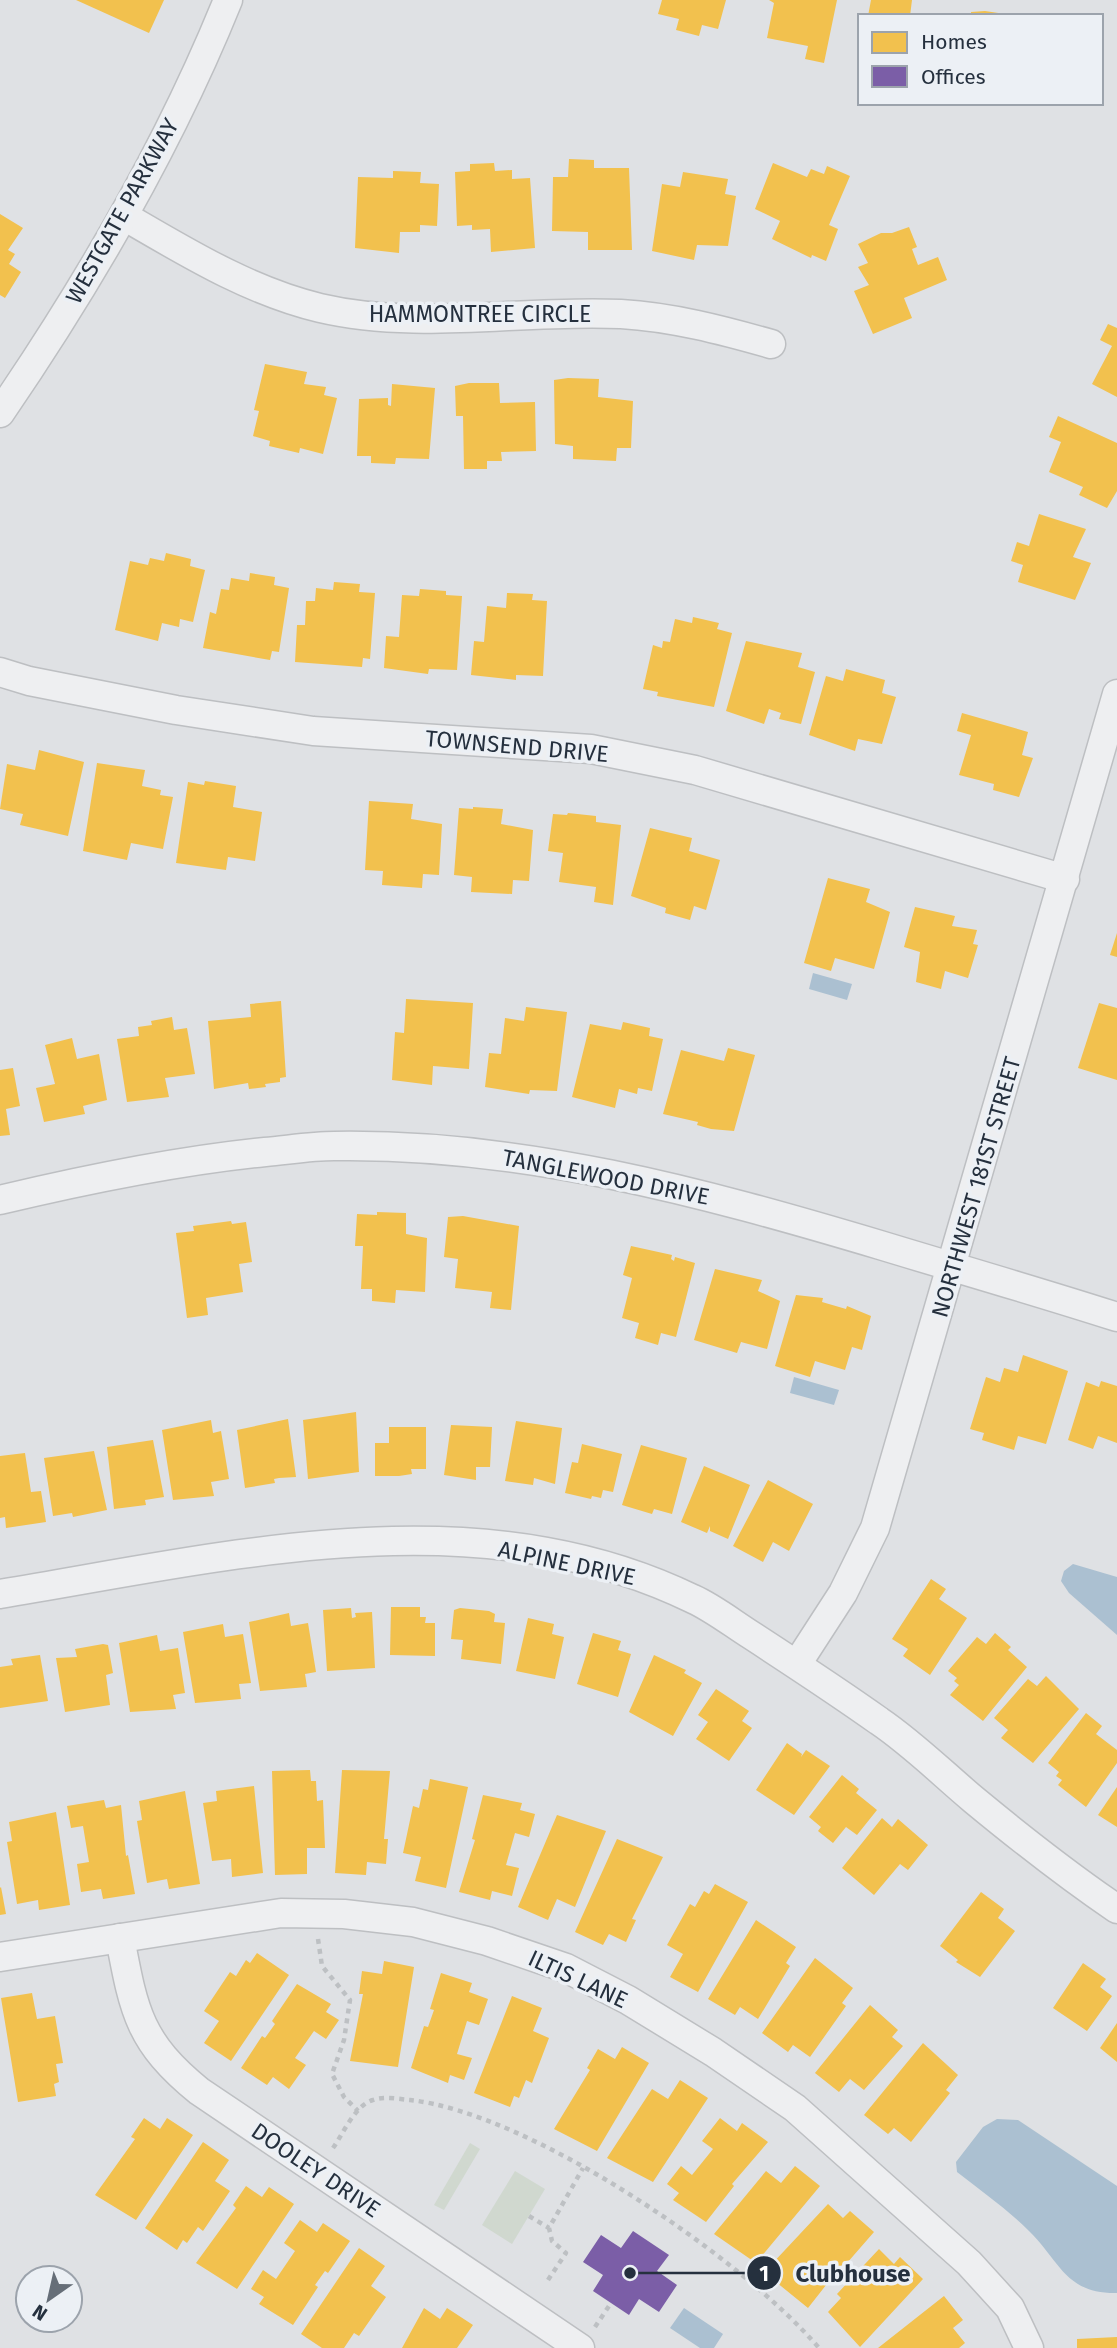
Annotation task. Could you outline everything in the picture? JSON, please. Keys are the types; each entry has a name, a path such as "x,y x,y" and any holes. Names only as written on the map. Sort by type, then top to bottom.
{"street":[{"name":"WESTGATE PARKWAY","path":"0,412 37,359 124,216 176,116 228,0"},
{"name":"HAMMONTREE CIRCLE","path":"124,216 252,286 321,308 376,316 448,318 622,314 702,325 771,344"},
{"name":"TOWNSEND DRIVE","path":"0,671 29,681 176,710 313,731 591,749 695,770 1065,879"},
{"name":"NORTHWEST 181ST STREET","path":"797,1664 843,1593 875,1528 1117,694"},
{"name":"TANGLEWOOD DRIVE","path":"0,1200 84,1180 201,1158 332,1146 425,1148 532,1158 662,1185 798,1221 1117,1317"},
{"name":"ALPINE DRIVE","path":"0,1594 274,1549 362,1540 458,1542 536,1551 618,1569 694,1599 797,1664 883,1723 1018,1836 1117,1909"},
{"name":"ILTIS LANE","path":"0,1957 281,1913 344,1914 413,1922 487,1941 566,1968 628,2000 713,2052 795,2108 970,2263 1010,2308 1028,2348"},
{"name":"DOOLEY DRIVE","path":"120,1938 138,2018 150,2043 171,2068 211,2099 580,2348"}],"path":[{"path":"318,1932 317,1950 322,1966 350,2000 344,2040 332,2074 344,2097 358,2111"},
{"path":"327,2157 358,2111 373,2100 388,2098 463,2111 515,2132 583,2168 702,2244 773,2301 819,2348"},
{"path":"548,2280 566,2253 552,2241 549,2228 583,2168"},
{"path":"529,2216 549,2228"}],"shaded area":[{"path":"470,2143 480,2149 444,2210 434,2205"},
{"path":"515,2171 545,2189 512,2244 482,2225"}],"water":[{"path":"813,973 852,984 847,1000 809,989"},
{"path":"794,1377 839,1390 834,1405 790,1393"},
{"path":"1073,1564 1117,1577 1117,1635 1069,1593 1061,1581 1064,1571"},
{"path":"997,2119 1018,2120 1117,2186 1117,2293 1100,2292 1074,2282 1021,2223 957,2172 956,2162 983,2127"},
{"path":"684,2308 723,2334 714,2348 700,2348 670,2328"}],"building: Homes":[{"path":"76,0 164,0 149,33"},
{"path":"662,0 726,0 718,29 702,25 699,36 676,30 679,19 658,14"},
{"path":"769,0 837,0 824,63 805,59 808,46 767,38 774,3"},
{"path":"871,0 912,0 910,14 868,14"},
{"path":"985,11 1005,14 971,14"},
{"path":"569,159 594,160 594,168 629,168 632,250 588,250 588,232 552,231 553,177 568,177"},
{"path":"494,163 495,171 512,170 512,179 530,178 535,248 491,252 490,229 472,230 472,225 457,226 455,172 470,171 470,164"},
{"path":"773,163 807,177 811,169 824,174 827,166 850,176 829,225 838,229 826,261 812,255 811,258 772,239 780,221 755,209"},
{"path":"393,171 421,172 420,183 439,184 437,226 420,225 420,232 400,232 399,253 355,248 358,177 393,178"},
{"path":"683,172 728,179 725,194 736,196 728,246 697,245 694,260 652,251 662,184 680,187"},
{"path":"0,214 23,228 8,250 15,254 9,264 21,272 5,298 0,295"},
{"path":"909,227 917,247 912,249 918,265 938,257 947,280 904,298 912,318 873,334 854,291 869,285 858,267 868,263 858,244 881,233 892,233"},
{"path":"1108,324 1117,328 1117,397 1092,384 1112,346 1100,340"},
{"path":"265,364 307,372 304,384 326,387 324,395 337,398 323,454 300,448 299,453 269,446 270,441 253,436 259,411 254,410"},
{"path":"599,379 598,397 633,401 631,448 617,448 616,461 573,459 573,446 555,444 554,380"},
{"path":"499,383 500,403 535,402 536,451 501,452 502,461 487,461 487,469 464,469 463,416 456,416 455,386"},
{"path":"392,384 435,388 429,459 396,458 395,464 371,463 371,456 357,456 359,399 388,398 388,405 391,406"},
{"path":"1058,416 1117,443 1117,491 1107,508 1079,495 1083,487 1049,472 1061,442 1049,437"},
{"path":"1039,514 1086,529 1073,557 1091,563 1075,600 1018,582 1023,565 1011,561 1017,542 1029,546"},
{"path":"166,553 191,559 190,566 205,570 193,622 180,619 179,627 162,623 158,641 115,630 130,561 148,565 150,558 164,561"},
{"path":"250,573 275,577 274,585 289,588 279,652 272,651 270,660 203,648 210,612 216,614 221,589 229,590 231,578 249,581"},
{"path":"334,582 360,584 359,592 375,593 370,659 363,658 362,667 295,662 297,625 305,625 306,601 315,601 316,588 333,590"},
{"path":"420,589 446,591 446,595 462,596 457,670 429,669 428,674 384,668 386,636 399,637 402,595 419,596"},
{"path":"507,593 533,594 532,600 547,601 543,676 516,675 516,680 471,675 474,641 484,642 487,606 506,608"},
{"path":"693,617 719,623 717,629 732,633 714,707 657,696 658,692 643,689 653,645 662,648 663,641 670,642 675,619 692,623"},
{"path":"746,641 802,653 798,667 815,672 801,724 779,719 781,713 769,709 764,724 726,711"},
{"path":"846,669 885,680 882,693 896,697 882,744 858,739 855,751 809,735 826,676 843,681"},
{"path":"962,713 1028,732 1022,755 1033,758 1019,797 993,790 994,784 959,775 971,735 957,731"},
{"path":"39,750 84,762 68,836 20,825 23,814 0,809 7,764 35,770"},
{"path":"97,763 145,770 142,786 161,790 160,795 173,797 163,849 131,843 127,860 83,851"},
{"path":"205,781 236,786 233,807 262,812 255,861 228,857 226,870 176,863 188,782 204,785"},
{"path":"369,801 413,804 411,819 442,824 439,875 423,874 422,888 382,885 383,871 365,870"},
{"path":"459,808 503,809 501,824 533,830 529,881 513,880 512,894 471,892 472,877 454,875"},
{"path":"553,814 596,816 596,822 621,825 613,905 594,902 596,887 559,882 563,853 548,851"},
{"path":"650,828 692,838 689,851 720,860 706,910 694,906 690,920 665,913 666,908 631,896"},
{"path":"828,878 870,889 866,902 890,912 874,969 835,958 831,971 804,963"},
{"path":"915,907 955,916 952,926 977,930 973,944 978,945 968,978 945,971 941,989 916,982 920,952 904,947"},
{"path":"1117,933 1117,957 1110,955"},
{"path":"406,999 473,1003 469,1069 433,1066 432,1085 392,1080 395,1032 404,1033"},
{"path":"281,1001 286,1077 280,1078 280,1082 265,1084 266,1087 249,1089 248,1083 214,1089 208,1021 251,1017 250,1004"},
{"path":"1099,1003 1117,1008 1117,1080 1078,1068"},
{"path":"526,1007 567,1012 557,1091 530,1090 529,1094 485,1087 489,1053 501,1054 505,1018 524,1021"},
{"path":"172,1017 174,1030 187,1028 195,1074 165,1078 169,1097 127,1102 117,1039 139,1036 138,1027"},
{"path":"623,1022 650,1028 649,1036 663,1039 652,1091 638,1088 637,1094 619,1089 615,1108 572,1097 590,1024 621,1030"},
{"path":"72,1038 77,1059 99,1054 107,1100 83,1106 85,1114 44,1122 36,1088 55,1084 45,1045"},
{"path":"728,1048 755,1055 734,1131 711,1129 697,1125 698,1122 663,1114 681,1050 724,1061"},
{"path":"13,1068 20,1106 6,1109 10,1135 0,1136 0,1070"},
{"path":"377,1212 406,1213 406,1234 427,1238 425,1292 396,1290 395,1303 372,1301 372,1289 361,1289 363,1246 355,1246 357,1214 377,1215"},
{"path":"463,1216 519,1226 511,1310 490,1308 492,1292 455,1288 458,1259 444,1257 448,1217"},
{"path":"231,1221 232,1224 246,1222 252,1262 239,1264 243,1292 206,1298 208,1315 187,1318 176,1233 194,1231 193,1226"},
{"path":"631,1246 672,1255 671,1259 674,1261 675,1257 695,1263 676,1337 661,1333 658,1345 635,1338 639,1323 622,1318 632,1278 623,1275"},
{"path":"715,1269 762,1280 758,1291 780,1301 767,1349 741,1342 737,1353 694,1340"},
{"path":"796,1295 823,1298 822,1302 846,1309 847,1306 871,1316 862,1350 852,1347 845,1370 815,1361 810,1377 775,1366"},
{"path":"1023,1355 1068,1371 1046,1444 1018,1436 1014,1450 982,1440 984,1433 970,1429 986,1377 1000,1382 1004,1368 1018,1372"},
{"path":"1101,1381 1117,1386 1117,1443 1098,1436 1093,1449 1068,1440 1086,1382 1099,1387"},
{"path":"356,1412 359,1472 308,1479 303,1420"},
{"path":"288,1419 296,1477 274,1479 275,1483 245,1488 237,1430"},
{"path":"211,1420 213,1433 221,1431 229,1479 211,1482 214,1496 173,1500 162,1430"},
{"path":"516,1421 562,1428 555,1484 534,1478 533,1485 505,1481"},
{"path":"451,1425 492,1427 490,1467 476,1467 476,1480 444,1475"},
{"path":"389,1427 426,1427 426,1469 411,1469 412,1474 399,1476 375,1476 375,1443 389,1443"},
{"path":"153,1440 164,1497 145,1500 146,1505 114,1509 107,1447"},
{"path":"582,1444 622,1454 613,1492 603,1490 601,1498 592,1496 591,1499 565,1493 572,1462 578,1463"},
{"path":"641,1445 687,1458 672,1514 654,1509 652,1514 622,1505"},
{"path":"94,1451 107,1510 73,1517 72,1513 53,1516 44,1458"},
{"path":"25,1453 31,1492 41,1491 46,1522 6,1528 5,1517 0,1518 0,1456"},
{"path":"704,1466 750,1485 728,1539 710,1531 710,1526 707,1533 681,1522"},
{"path":"768,1480 813,1504 789,1551 773,1542 763,1562 733,1546"},
{"path":"931,1579 946,1589 939,1599 967,1618 930,1675 903,1656 908,1649 892,1639"},
{"path":"391,1607 420,1607 420,1617 426,1617 425,1623 435,1623 435,1656 390,1655"},
{"path":"351,1608 352,1618 356,1617 355,1613 372,1612 375,1668 327,1671 323,1610"},
{"path":"460,1608 489,1611 495,1614 494,1622 505,1623 501,1664 461,1659 463,1640 451,1639 454,1610"},
{"path":"289,1613 291,1626 308,1623 316,1672 305,1674 307,1687 260,1691 249,1622"},
{"path":"528,1618 554,1624 552,1634 564,1637 555,1679 516,1671"},
{"path":"223,1624 225,1637 243,1634 251,1683 239,1684 241,1699 195,1703 183,1632"},
{"path":"593,1633 621,1641 618,1650 631,1654 618,1697 577,1684"},
{"path":"995,1633 1011,1647 1008,1650 1027,1667 983,1721 950,1695 959,1685 954,1681 957,1678 948,1671 977,1637 986,1644"},
{"path":"157,1635 160,1651 178,1648 185,1693 173,1695 176,1709 130,1712 119,1643"},
{"path":"108,1645 113,1673 106,1675 110,1705 65,1712 56,1658 77,1657 75,1649"},
{"path":"40,1655 48,1701 0,1708 0,1667 13,1665 11,1659"},
{"path":"654,1655 686,1670 684,1673 702,1683 673,1736 629,1712"},
{"path":"1046,1676 1079,1709 1033,1763 1001,1738 1008,1730 994,1718 1028,1679 1037,1686"},
{"path":"716,1689 749,1711 742,1721 752,1728 729,1761 696,1739 708,1722 698,1715"},
{"path":"1086,1713 1102,1726 1096,1734 1117,1750 1117,1763 1086,1807 1058,1785 1062,1780 1056,1776 1059,1772 1048,1763"},
{"path":"787,1743 802,1754 801,1757 806,1750 830,1766 794,1815 756,1790"},
{"path":"310,1770 311,1781 316,1781 317,1801 323,1800 325,1848 307,1848 307,1874 275,1875 272,1771"},
{"path":"342,1770 390,1771 384,1839 388,1839 386,1864 367,1862 366,1875 335,1873"},
{"path":"842,1775 859,1789 856,1793 877,1810 857,1835 846,1827 833,1843 818,1831 821,1827 809,1817"},
{"path":"430,1779 468,1787 446,1888 415,1881 421,1857 403,1853 413,1806 419,1808 423,1789 428,1790"},
{"path":"254,1786 263,1873 232,1877 231,1859 212,1861 203,1803 217,1801 216,1791"},
{"path":"1117,1787 1117,1827 1098,1815"},
{"path":"185,1791 200,1884 169,1889 167,1879 147,1883 137,1821 142,1820 139,1801"},
{"path":"483,1795 522,1803 520,1810 535,1814 529,1837 515,1833 506,1865 519,1868 512,1896 492,1891 490,1900 459,1892 475,1840 472,1839"},
{"path":"104,1800 106,1808 121,1805 126,1856 128,1855 135,1894 103,1899 101,1889 81,1892 77,1864 89,1862 83,1826 71,1828 67,1806"},
{"path":"56,1812 70,1905 39,1910 38,1900 17,1904 7,1842 12,1841 9,1822"},
{"path":"557,1815 606,1831 575,1907 557,1899 548,1920 518,1907"},
{"path":"882,1818 892,1827 898,1819 928,1845 908,1870 900,1864 874,1895 842,1868"},
{"path":"617,1839 663,1857 632,1919 636,1920 626,1942 609,1934 603,1945 575,1932"},
{"path":"715,1884 748,1902 698,1992 670,1977 683,1954 667,1945 690,1904 695,1907 704,1891 709,1894"},
{"path":"0,1888 6,1914 0,1915"},
{"path":"981,1892 1004,1909 998,1918 1015,1931 980,1977 956,1962 958,1960 940,1946"},
{"path":"756,1920 796,1947 786,1963 790,1966 758,2019 740,2007 735,2015 708,1999"},
{"path":"257,1953 289,1975 231,2061 204,2043 219,2021 204,2011 230,1972 236,1976 246,1960 250,1963"},
{"path":"815,1958 853,1988 842,2003 846,2006 810,2057 793,2045 788,2052 762,2033"},
{"path":"384,1961 414,1967 398,2067 350,2061 363,1994 359,1994 362,1971 382,1974"},
{"path":"1083,1963 1106,1979 1100,1987 1112,1996 1087,2031 1053,2008"},
{"path":"441,1973 472,1983 469,1992 488,1999 479,2025 467,2021 457,2054 472,2058 464,2080 450,2075 448,2083 411,2068 424,2026 428,2027 434,2010 430,2009"},
{"path":"297,1984 331,2004 326,2012 339,2020 326,2039 314,2031 295,2058 306,2065 289,2089 273,2077 267,2085 241,2068 262,2036 265,2038 275,2024 272,2021"},
{"path":"32,1993 37,2019 55,2016 63,2063 56,2064 59,2082 54,2084 56,2096 18,2102 1,1998"},
{"path":"512,1996 542,2008 533,2031 549,2038 532,2083 526,2080 519,2098 514,2096 510,2107 474,2093"},
{"path":"870,2005 898,2030 892,2037 903,2046 864,2090 850,2079 839,2092 815,2073"},
{"path":"1117,2023 1117,2062 1100,2048"},
{"path":"923,2043 958,2075 946,2090 950,2093 911,2142 894,2128 888,2134 864,2115"},
{"path":"622,2047 649,2063 597,2151 554,2129 590,2070 587,2068 598,2049 615,2059"},
{"path":"680,2080 708,2098 653,2182 607,2158 652,2089 668,2099"},
{"path":"144,2118 160,2129 167,2118 193,2135 136,2220 95,2195 135,2139 131,2137"},
{"path":"720,2118 737,2131 742,2123 768,2142 732,2184 734,2186 706,2222 673,2200 679,2193 667,2184 681,2166 692,2175 713,2149 702,2141"},
{"path":"203,2142 229,2160 215,2181 230,2191 203,2231 198,2227 187,2243 183,2240 177,2250 145,2228"},
{"path":"795,2166 820,2186 756,2263 714,2234 766,2171 781,2183"},
{"path":"246,2186 262,2197 269,2187 294,2204 237,2289 196,2263 236,2208 233,2205"},
{"path":"828,2204 843,2218 850,2211 874,2232 847,2263 845,2261 808,2308 776,2282 781,2276 770,2266"},
{"path":"300,2220 317,2232 323,2223 350,2241 328,2273 325,2271 315,2285 318,2287 293,2325 259,2304 264,2297 251,2289 263,2270 276,2279 295,2251 284,2243"},
{"path":"359,2248 385,2266 371,2286 386,2297 359,2336 354,2333 344,2348 322,2348 301,2334"},
{"path":"879,2249 894,2264 900,2257 923,2279 860,2347 828,2312 841,2298 837,2294"},
{"path":"944,2296 963,2320 953,2328 965,2343 959,2348 878,2348"},
{"path":"424,2308 440,2319 447,2308 473,2325 457,2348 402,2348"},
{"path":"1117,2337 1117,2348 1077,2348 1077,2339"}],"building: Offices":[{"path":"633,2231 669,2255 657,2271 677,2285 659,2312 639,2299 629,2315 593,2291 603,2275 583,2262 601,2235 621,2248"}],"place":[{"name":"Clubhouse","path":"630,2273"}]}
